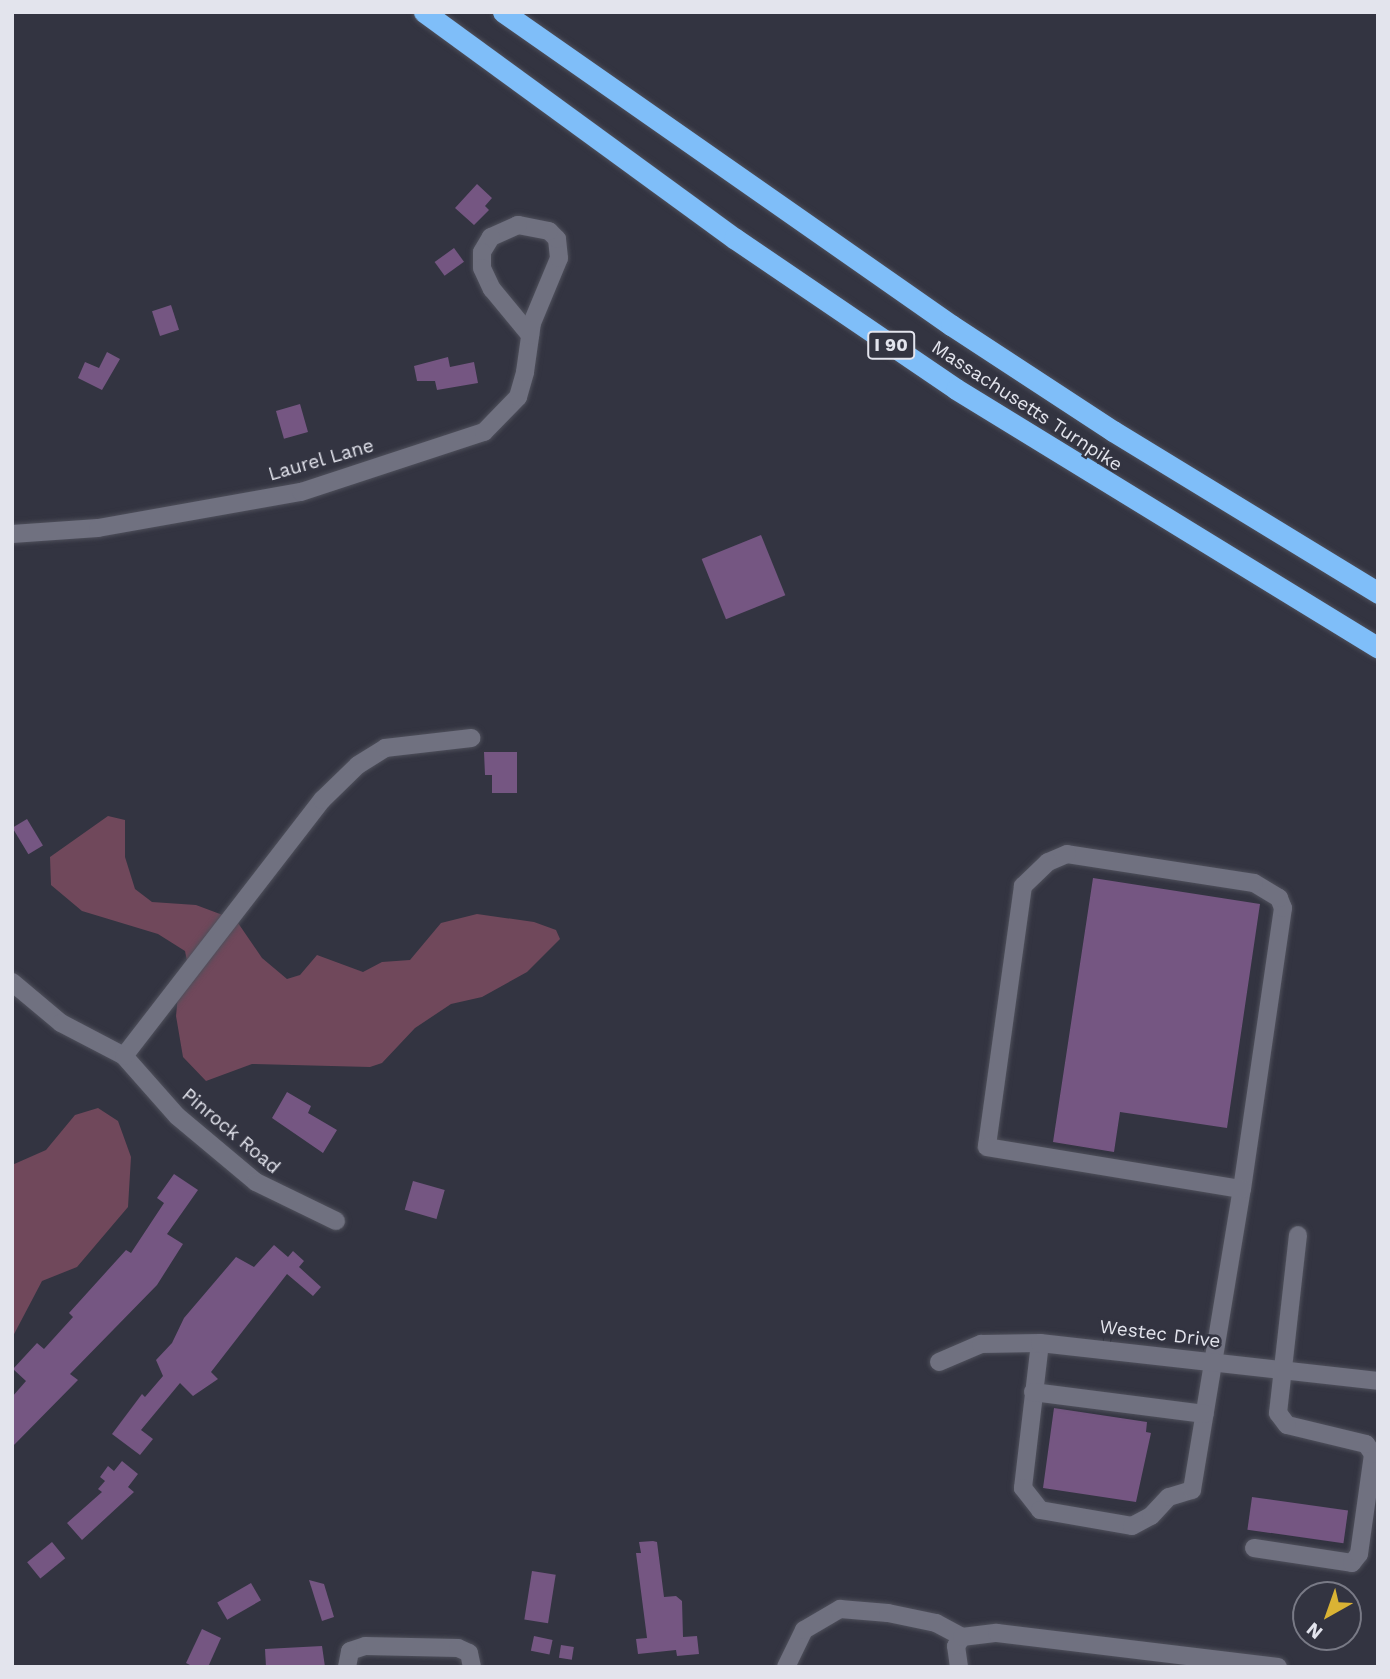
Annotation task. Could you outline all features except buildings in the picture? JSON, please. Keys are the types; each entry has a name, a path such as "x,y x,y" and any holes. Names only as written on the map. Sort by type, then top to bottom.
{"highway":[{"name":"Massachusetts Turnpike","path":"424,12 734,238 956,389 1378,648"},
{"name":"Massachusetts Turnpike","path":"503,12 770,203 962,333 1378,593"}],"street":[{"name":"Laurel Lane","path":"12,534 99,528 290,494 460,443 484,432 512,407 522,385 530,335 557,269 559,249 549,231 518,225 491,237 482,252 482,268 492,289 530,335"},
{"path":"124,1056 322,800 358,765 385,748 471,738"},
{"path":"1040,1343 1023,1488 1040,1510 1132,1526 1151,1516 1169,1497 1192,1490 1215,1362 1242,1189 1283,908 1279,898 1254,883 1067,854 1048,862 1023,886 986,1147 1242,1189"},
{"name":"Pinrock Road","path":"12,982 61,1023 124,1056 177,1116 256,1182 336,1220"},
{"path":"1254,1548 1352,1563 1359,1554 1373,1454 1366,1444 1287,1425 1278,1413 1298,1235"},
{"name":"Westec Drive","path":"939,1362 981,1344 1040,1343 1378,1381"},
{"path":"1033,1392 1205,1414"},
{"path":"786,1667 804,1630 840,1609 900,1615 936,1623 962,1637 997,1633 1278,1667"},
{"path":"959,1667 956,1646 962,1637"},
{"path":"347,1667 350,1651 365,1646 458,1648 469,1653 472,1667"}],"shaded area":[{"path":"108,816 125,820 125,857 135,889 152,902 196,905 236,920 262,958 287,979 300,975 317,955 363,972 382,962 410,960 441,923 477,914 534,922 556,930 560,939 527,972 482,997 451,1004 415,1028 382,1063 370,1067 252,1064 206,1081 183,1057 176,1016 178,994 190,976 185,951 158,934 82,911 51,885 50,857"},
{"path":"98,1108 118,1121 131,1157 128,1207 77,1267 42,1281 12,1338 12,1165 46,1150 75,1115"}]}
